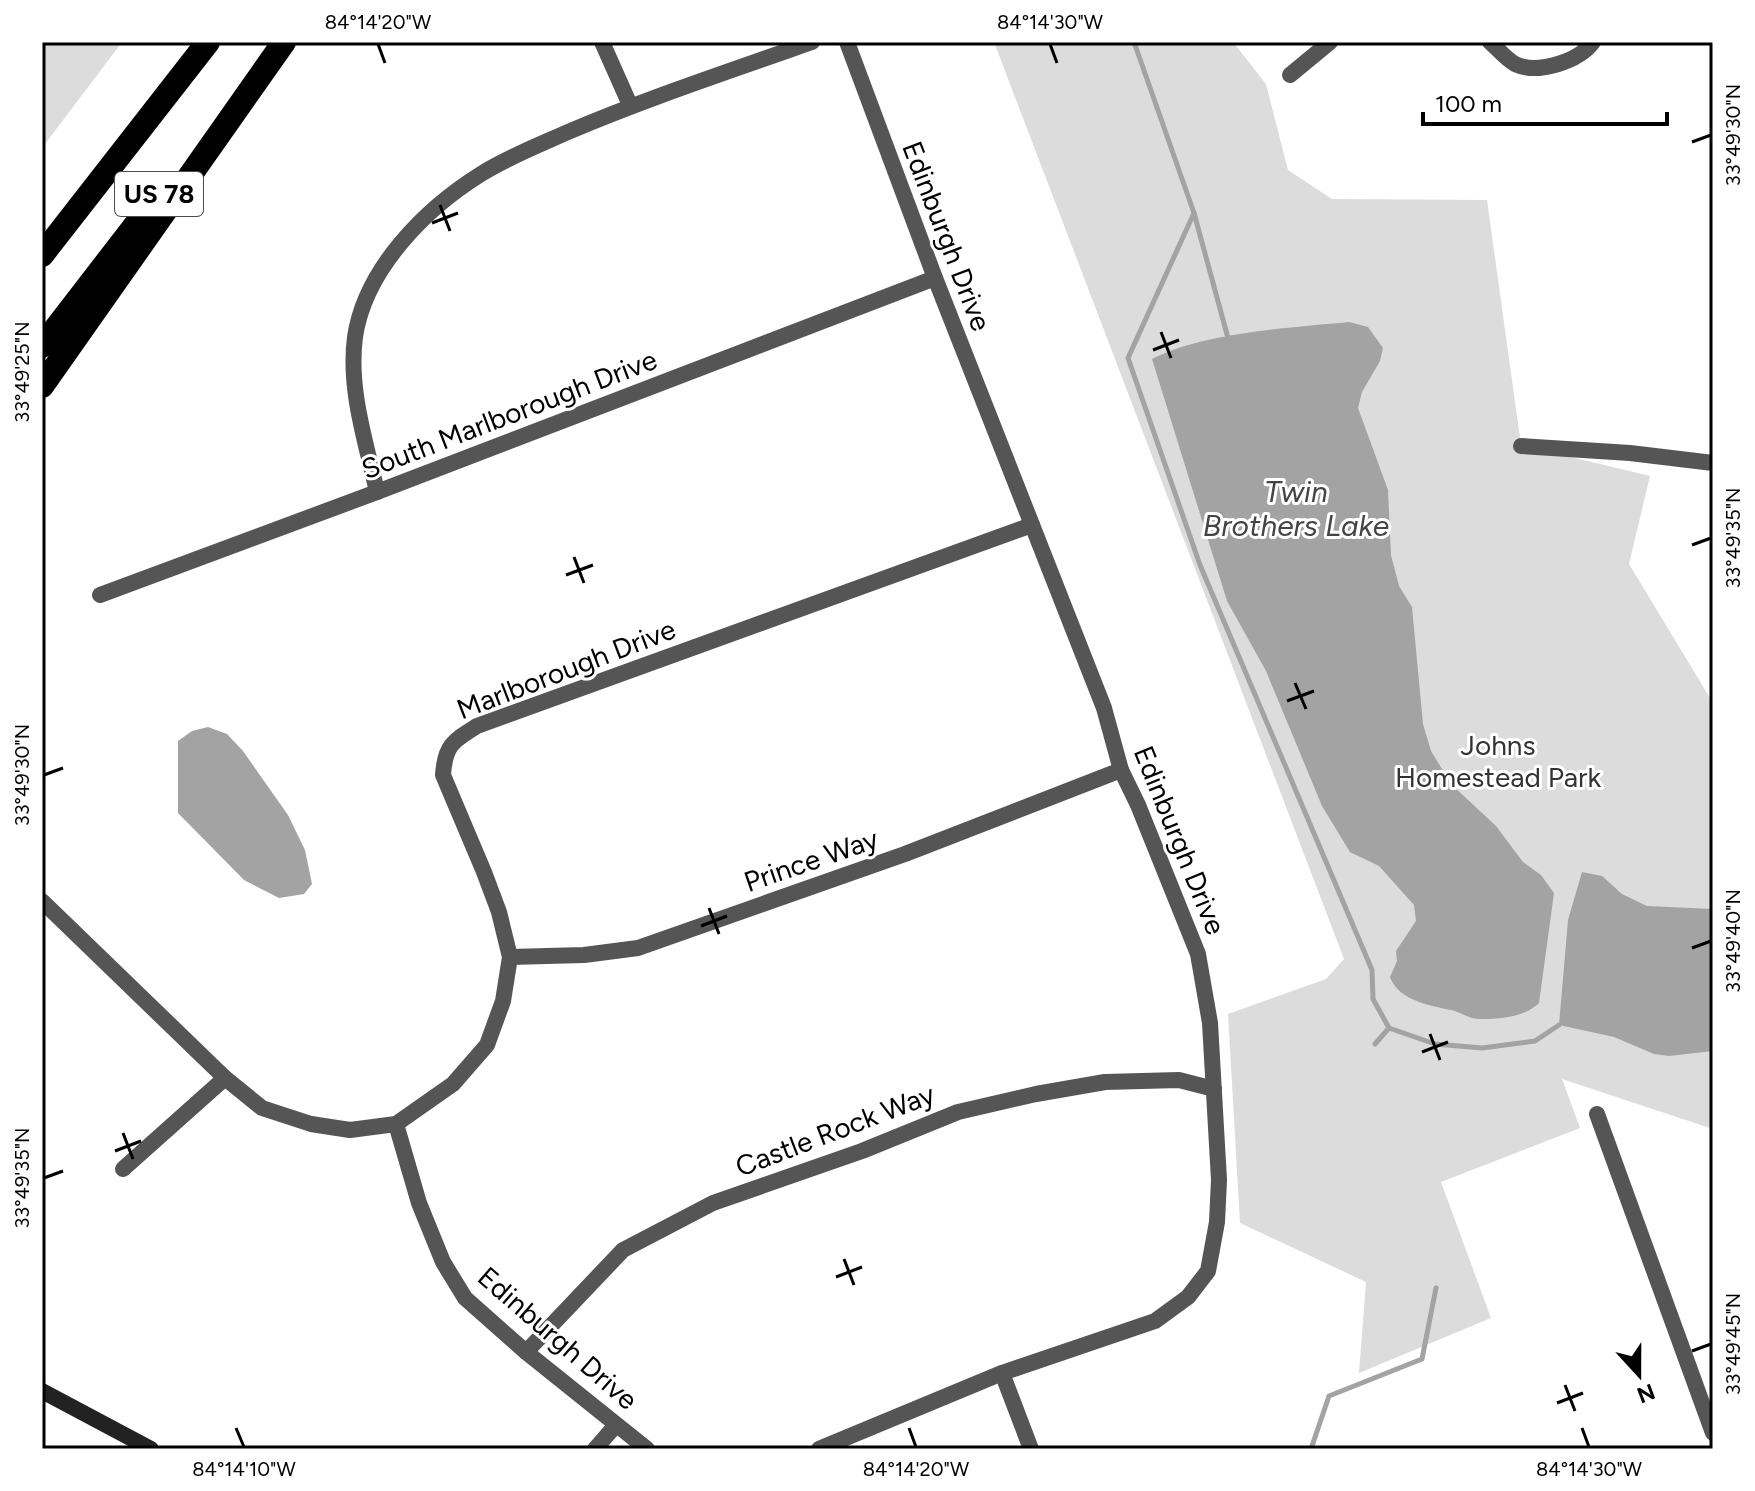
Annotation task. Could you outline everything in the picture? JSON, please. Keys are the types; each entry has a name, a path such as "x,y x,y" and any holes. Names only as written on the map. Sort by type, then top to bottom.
{"highway":[{"name":"US 78","path":"42,255 208,42"},
{"name":"US 78","path":"42,346 276,42"},
{"path":"42,386 284,42"}],"street":[{"path":"602,42 630,105"},
{"path":"377,492 352,372 355,334 368,294 389,261 433,210 481,174 526,151 630,105 812,42"},
{"name":"Edinburgh Drive","path":"819,1449 1002,1373 1155,1321 1188,1297 1208,1271 1217,1222 1219,1180 1210,1023 1198,954 1121,770 1104,708 935,278 847,42"},
{"path":"1290,75 1330,42"},
{"path":"1490,42 1514,63 1530,67 1574,59 1593,42"},
{"name":"South Marlborough Drive","path":"100,595 935,278"},
{"path":"1521,446 1630,453 1713,463"},
{"name":"Marlborough Drive","path":"42,901 225,1078 262,1108 311,1124 350,1130 396,1124 453,1084 487,1045 503,1001 510,957 499,912 443,775 444,757 451,743 477,726 1032,525"},
{"name":"Prince Way","path":"510,957 584,955 638,948 905,854 1121,770"},
{"path":"123,1169 225,1078"},
{"name":"Castle Rock Way","path":"526,1352 623,1250 713,1203 862,1151 958,1112 1036,1094 1105,1082 1179,1080 1214,1089"},
{"path":"1597,1114 1713,1433"},
{"name":"Edinburgh Drive","path":"396,1124 419,1203 443,1262 465,1298 526,1352 647,1449"},
{"path":"1002,1373 1031,1449"},
{"path":"42,1391 151,1449"},
{"path":"595,1449 616,1425"}],"green space":[{"path":"42,42 122,42 42,148"},
{"name":"Johns Homestead Park","path":"994,42 1233,42 1266,84 1288,170 1332,199 1487,200 1521,445 1650,476 1629,564 1713,703 1713,1129 1562,1079 1580,1128 1441,1182 1491,1318 1359,1373 1366,1282 1240,1223 1228,1014 1326,979 1344,959"}],"water":[{"name":"Twin Brothers Lake","path":"1349,322 1368,327 1383,348 1380,361 1362,392 1358,408 1388,490 1391,555 1399,586 1412,607 1423,724 1431,751 1451,784 1496,826 1523,862 1541,875 1554,893 1539,1003 1511,1017 1479,1019 1418,1002 1401,992 1390,977 1397,961 1396,951 1416,921 1414,905 1379,866 1350,852 1322,806 1266,671 1227,601 1152,359 1222,337"},
{"path":"208,727 227,734 243,751 288,815 305,850 312,884 304,894 279,898 244,880 178,813 178,741 192,731"},
{"path":"1582,872 1602,876 1622,894 1647,906 1713,909 1713,1051 1669,1056 1654,1054 1614,1037 1559,1025 1568,920"}],"waterway":[{"path":"1134,42 1194,213 1228,338"},
{"path":"1194,213 1128,358 1200,565 1372,970 1373,999 1389,1028 1435,1044 1482,1048 1535,1041 1559,1025"},
{"path":"1375,1044 1389,1028"},
{"path":"1311,1449 1329,1396 1422,1359 1436,1288"}]}
